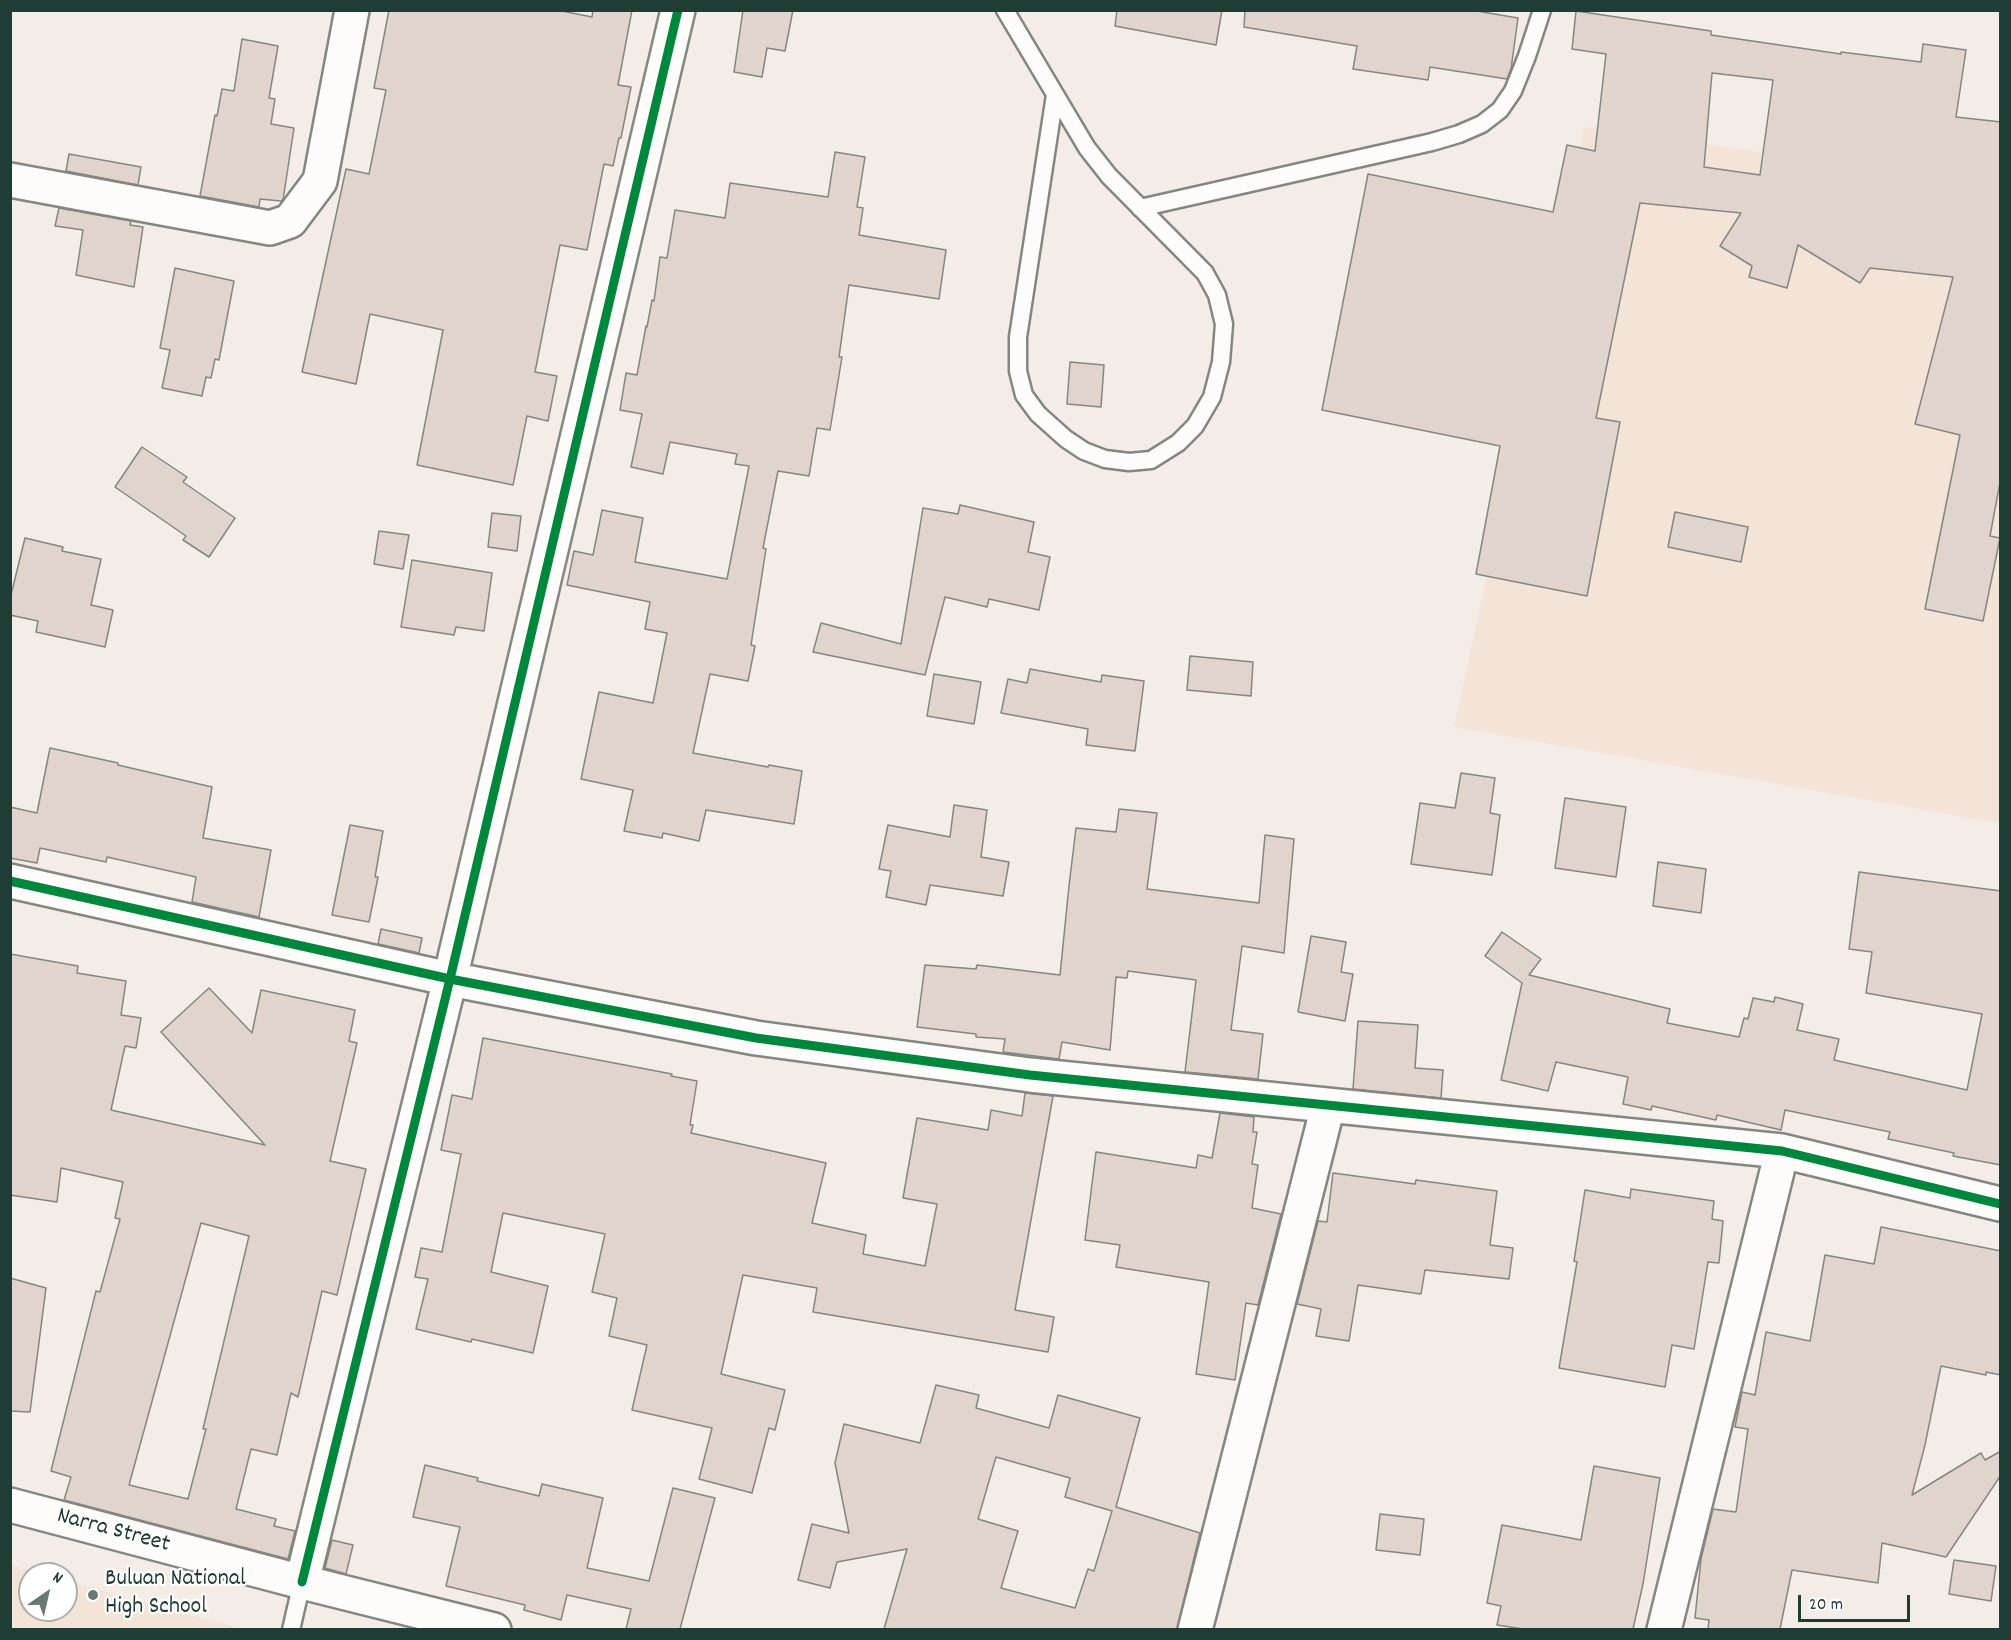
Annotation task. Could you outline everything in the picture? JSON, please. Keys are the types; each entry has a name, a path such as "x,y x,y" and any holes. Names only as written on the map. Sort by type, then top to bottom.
{"street":[{"path":"10,180 270,228 290,221 320,181 352,10"},
{"path":"302,1582 450,979 678,10"},
{"path":"10,881 450,979 756,1038 1030,1075 1782,1151 2001,1204"},
{"path":"1195,1629 1328,1106"},
{"path":"1664,1629 1782,1151"},
{"name":"Narra Street","path":"10,1505 302,1582 494,1629"}],"lane":[{"path":"1005,10 1056,95 1087,148 1109,176 1205,273 1217,295 1224,324 1221,362 1212,397 1195,426 1178,443 1151,460 1129,462 1105,459 1084,451 1066,439 1038,414 1024,395 1018,371 1018,337 1056,95"},
{"path":"1140,208 1432,141 1459,134 1482,124 1500,110 1513,91 1542,10"},
{"path":"291,1629 302,1582"}],"shaded area":[{"path":"1584,127 2000,186 1999,823 1454,727"},
{"name":"Buluan National High School","path":"11,1565 18,1567 18,1622 78,1622 78,1584 243,1629 11,1629"}],"building":[{"path":"389,10 557,10 592,17 593,10 632,10 618,85 631,87 621,138 619,138 613,166 604,164 587,250 560,245 535,372 557,376 548,421 527,416 513,485 417,465 443,330 370,314 356,384 302,372 346,169 369,174 386,90 374,88"},
{"path":"743,10 793,10 785,51 767,48 762,77 734,72"},
{"path":"1117,10 1222,10 1216,45 1115,26"},
{"path":"1245,10 1471,10 1518,18 1511,69 1507,79 1430,67 1428,80 1353,69 1357,46 1244,27"},
{"path":"1576,11 1711,31 1711,35 1841,54 1841,52 1921,62 1923,44 1966,50 1956,117 2001,122 2001,477 1990,536 2000,538 1983,621 1925,609 1960,435 1915,424 1953,277 1870,268 1860,283 1798,245 1787,288 1749,277 1752,266 1720,246 1741,213 1640,203 1596,418 1620,422 1587,596 1476,574 1500,446 1322,410 1368,174 1553,212 1567,145 1595,151 1606,54 1572,49","holes":["1712,73 1773,80 1760,175 1704,167"]},
{"path":"242,39 278,46 269,98 275,99 271,124 294,128 283,200 260,199 259,207 200,196 215,115 217,116 222,89 234,91"},
{"path":"835,152 865,157 857,207 863,208 859,235 946,250 939,299 849,285 839,357 842,357 830,430 817,428 809,476 778,471 763,548 766,549 751,645 755,646 748,681 710,674 693,753 802,771 794,824 706,810 699,841 663,833 662,838 624,831 633,790 581,779 599,692 653,703 667,633 645,629 650,602 567,585 574,551 593,555 602,510 643,518 635,562 727,579 749,466 735,464 737,454 670,442 663,474 631,467 642,414 620,410 626,373 637,375 652,300 654,301 660,257 667,258 675,210 725,218 730,183 828,197"},
{"path":"69,154 141,167 138,185 66,171"},
{"path":"59,208 131,221 130,225 143,227 134,287 76,275 83,230 55,226"},
{"path":"175,268 234,281 219,360 215,359 211,378 206,377 202,396 162,388 170,350 160,348"},
{"path":"1070,362 1104,365 1101,407 1067,404"},
{"path":"142,447 187,477 183,482 235,518 209,557 183,540 186,536 115,487"},
{"path":"960,505 1034,522 1028,552 1050,557 1039,610 989,599 987,607 945,597 925,675 813,652 821,623 901,644 923,508 958,514"},
{"path":"1675,512 1748,527 1741,562 1668,547"},
{"path":"492,513 521,516 517,551 488,547"},
{"path":"379,531 409,535 403,569 374,564"},
{"path":"25,538 63,547 62,551 101,559 91,605 113,610 105,647 36,632 38,621 10,615 10,599"},
{"path":"412,560 492,573 484,631 456,627 454,635 401,627"},
{"path":"1190,656 1253,662 1251,696 1187,690"},
{"path":"1030,669 1101,682 1102,675 1144,681 1135,751 1086,745 1088,729 1001,713 1008,679 1027,683"},
{"path":"934,674 981,682 974,724 927,716"},
{"path":"50,748 212,787 203,838 271,850 259,917 192,902 196,877 107,857 106,862 40,848 37,863 10,858 10,807 37,813"},
{"path":"1461,773 1495,778 1490,813 1500,815 1492,875 1411,864 1420,803 1455,808"},
{"path":"1565,798 1626,807 1616,877 1555,868"},
{"path":"954,805 987,810 981,857 1009,862 1003,896 930,885 926,905 886,897 891,871 879,869 888,825 950,837"},
{"path":"1119,809 1157,813 1147,889 1259,903 1265,835 1294,839 1284,953 1242,946 1231,1030 1263,1034 1258,1079 1185,1072 1196,980 1128,971 1127,978 1116,977 1110,1050 1062,1042 1059,1059 1003,1052 1005,1039 976,1037 976,1034 917,1027 925,965 976,969 977,965 1060,975 1076,828 1116,832"},
{"path":"350,825 383,831 375,877 378,877 369,922 332,915"},
{"path":"1658,862 1706,869 1701,913 1653,906"},
{"path":"1859,872 2001,891 2001,1165 1953,1156 1954,1153 1888,1139 1890,1132 1785,1110 1781,1130 1717,1115 1716,1120 1652,1106 1651,1110 1623,1104 1628,1077 1556,1062 1548,1091 1501,1080 1522,983 1485,956 1502,932 1541,959 1529,975 1670,1009 1667,1023 1739,1037 1744,1018 1748,1019 1753,998 1774,1002 1775,997 1803,1004 1797,1030 1839,1039 1834,1060 1967,1090 1982,1014 1866,993 1872,952 1849,949"},
{"path":"381,929 422,938 419,953 378,944"},
{"path":"1311,936 1346,942 1341,972 1353,974 1345,1021 1298,1012"},
{"path":"10,954 78,966 77,973 126,981 121,1015 141,1018 136,1048 125,1046 111,1110 265,1145 161,1032 209,988 252,1033 261,990 355,1010 349,1041 357,1043 330,1161 366,1169 337,1295 322,1291 298,1397 291,1393 277,1455 251,1449 236,1509 276,1519 274,1526 295,1531 288,1559 64,1500 71,1477 51,1471 96,1291 100,1292 120,1219 115,1218 123,1182 61,1168 57,1202 10,1195","holes":["201,1223 249,1236 188,1499 129,1485"]},
{"path":"1358,1021 1418,1025 1415,1068 1443,1070 1441,1098 1353,1089"},
{"path":"483,1038 672,1074 671,1076 697,1081 690,1125 693,1125 691,1133 826,1163 812,1223 866,1235 863,1254 925,1266 937,1204 903,1198 917,1118 988,1130 991,1110 1022,1116 1025,1093 1053,1096 1015,1310 1054,1317 1048,1352 813,1312 817,1288 743,1275 721,1374 785,1390 775,1430 769,1428 752,1493 699,1479 712,1428 632,1410 647,1345 609,1336 617,1298 592,1292 605,1234 503,1213 491,1272 548,1286 533,1353 416,1329 428,1279 415,1277 421,1248 442,1252 461,1154 441,1150 452,1095 472,1099"},
{"path":"1220,1113 1254,1117 1253,1132 1257,1132 1252,1164 1258,1165 1252,1208 1281,1214 1258,1305 1246,1303 1235,1380 1196,1374 1209,1282 1116,1267 1120,1245 1085,1240 1096,1152 1196,1168 1198,1155 1212,1158"},
{"path":"1333,1173 1415,1184 1416,1180 1497,1191 1490,1245 1513,1248 1509,1279 1425,1270 1421,1294 1358,1285 1349,1341 1316,1336 1321,1309 1297,1304 1318,1221 1327,1222"},
{"path":"1631,1189 1714,1201 1712,1219 1723,1221 1719,1263 1708,1262 1694,1349 1672,1345 1665,1387 1559,1368 1577,1262 1574,1261 1585,1190 1630,1198"},
{"path":"1881,1227 2001,1251 2001,1375 1986,1372 1986,1375 1941,1366 1912,1495 1981,1453 1985,1460 2001,1451 2001,1475 1946,1557 1882,1543 1878,1583 1792,1570 1780,1629 1708,1629 1709,1620 1695,1618 1701,1559 1713,1509 1736,1512 1748,1429 1735,1427 1742,1392 1755,1395 1766,1332 1810,1341 1825,1255 1874,1264"},
{"path":"10,1278 46,1288 30,1412 10,1411"},
{"path":"936,1385 979,1395 976,1408 1049,1428 1058,1395 1140,1418 1116,1507 1200,1533 1177,1629 884,1629 907,1549 837,1562 830,1588 798,1580 812,1524 849,1533 835,1463 844,1424 920,1443","holes":["996,1457 1070,1478 1065,1497 1112,1511 1094,1571 1088,1569 1075,1608 1001,1588 1018,1531 978,1519"]},
{"path":"425,1465 539,1496 542,1484 603,1498 587,1568 649,1581 673,1488 715,1498 680,1629 626,1629 631,1609 567,1595 561,1620 524,1610 525,1605 446,1586 460,1527 413,1517"},
{"path":"1594,1466 1660,1478 1643,1584 1633,1629 1523,1629 1497,1625 1501,1606 1487,1603 1502,1525 1581,1540"},
{"path":"1380,1514 1424,1519 1420,1555 1376,1550"},
{"path":"332,1540 353,1545 346,1574 325,1568"},
{"path":"1954,1560 1996,1566 1991,1601 1949,1594"}],"cycle path":[{"path":"302,1582 450,979 678,10"},
{"path":"10,881 450,979 756,1038 1030,1075 1782,1151 2000,1204"}],"place":[{"name":"Buluan National High School","path":"93,1595"}]}
